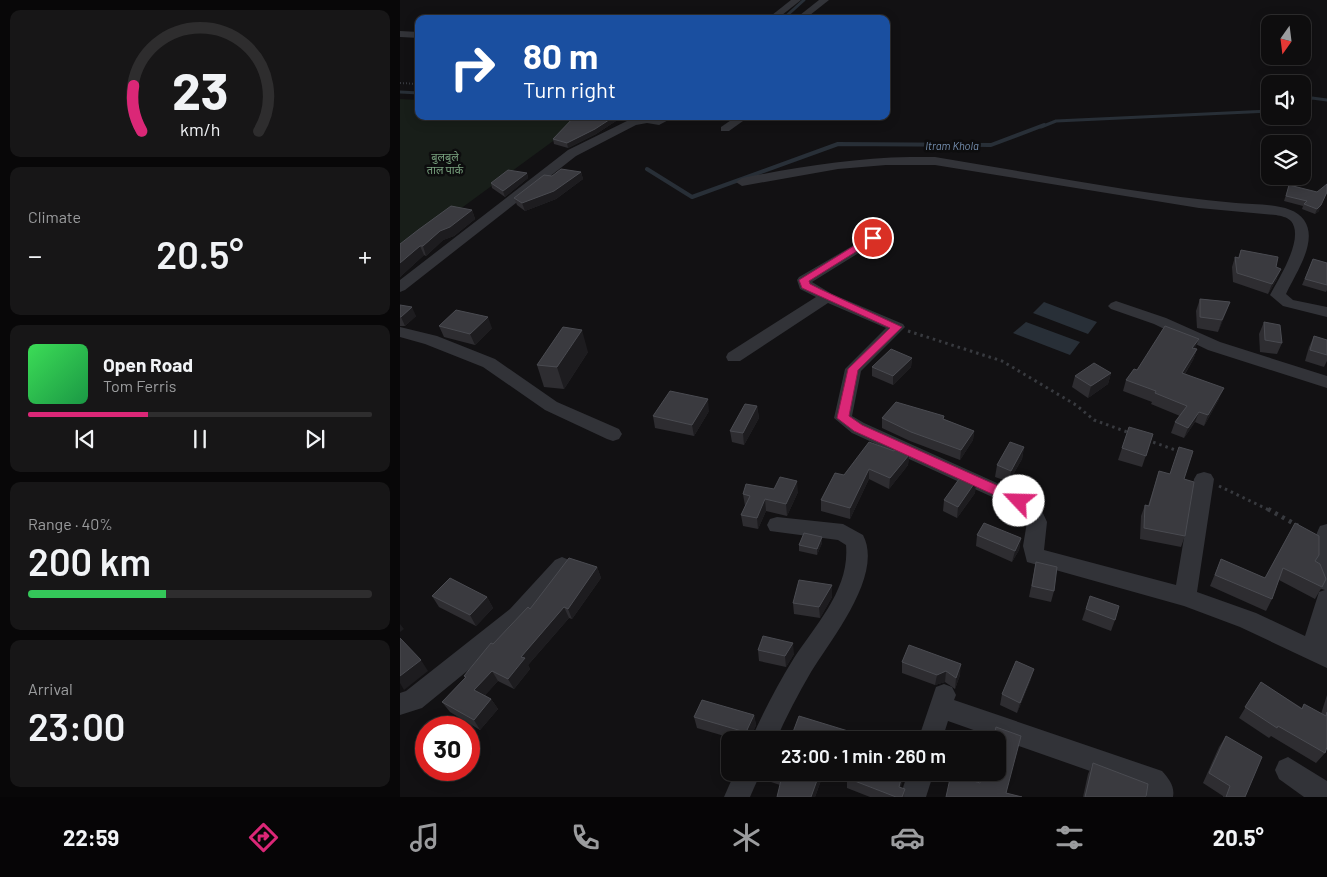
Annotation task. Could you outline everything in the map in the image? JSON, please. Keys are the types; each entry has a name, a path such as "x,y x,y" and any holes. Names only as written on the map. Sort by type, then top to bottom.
{"street":[{"path":"776,15 797,0"},
{"path":"804,15 826,0"},
{"path":"400,34 415,35"},
{"path":"400,287 572,153 633,122 647,120 659,122 663,120"},
{"path":"725,130 739,120"},
{"path":"742,182 823,166 894,159 935,160 1199,204 1278,211 1293,216 1299,222 1303,241 1278,295 1288,303 1327,312"},
{"path":"873,238 804,280 805,286 897,327 853,369 843,418 858,428 1019,501 1033,512 1038,524 1032,548 1034,556 1185,597 1248,620 1320,654 1327,599"},
{"path":"734,357 820,299 827,297"},
{"path":"1116,306 1160,321 1214,346 1327,382"},
{"path":"400,332 431,340 489,363 551,406 613,434"},
{"path":"1185,597 1204,479"},
{"path":"768,731 809,656 844,604 859,553 856,541 843,532 777,525"},
{"path":"1325,537 1327,582"},
{"path":"400,704 413,700 518,616 562,566"},
{"path":"933,731 942,701 1153,780 1161,790 1160,797"},
{"path":"1288,770 1327,797"},
{"path":"737,797 744,781"},
{"path":"913,797 918,781"}],"path":[{"path":"400,82 415,84"},
{"path":"897,327 1002,361 1076,405 1094,420 1181,452 1204,479 1250,499 1325,537"}],"green space":[{"name":"बुलबुले ताल पार्क","path":"400,99 415,100 415,120 575,120 560,136 400,253"}],"shaded area":[{"path":"1044,302 1097,322 1088,334 1033,313"},
{"path":"1026,322 1080,342 1070,355 1013,333"}],"building":[{"path":"571,120 609,120 567,143 553,139"},
{"path":"561,169 581,172 554,191 522,203 514,198 544,175 552,176"},
{"path":"508,170 527,173 503,191 491,183"},
{"path":"1327,184 1327,192 1317,209 1304,204 1307,201 1286,196 1289,185 1317,192"},
{"path":"451,206 472,210 450,227 440,231 400,263 400,244"},
{"path":"1241,250 1278,257 1276,267 1281,269 1272,284 1237,273 1235,257 1239,258"},
{"path":"1313,259 1327,263 1327,285 1305,279"},
{"path":"1200,299 1230,302 1222,320 1200,317"},
{"path":"400,305 412,307 400,317"},
{"path":"456,310 488,317 470,334 439,326"},
{"path":"1264,322 1280,325 1282,343 1265,340"},
{"path":"1165,326 1199,339 1192,348 1197,349 1182,373 1224,388 1208,415 1199,412 1188,428 1175,422 1187,406 1155,393 1156,391 1126,380 1134,369 1137,370"},
{"path":"563,327 582,330 557,367 537,365"},
{"path":"1314,336 1327,340 1327,355 1310,350"},
{"path":"891,349 912,358 893,376 872,367"},
{"path":"1094,363 1111,373 1091,386 1075,376"},
{"path":"670,391 708,399 692,425 653,416"},
{"path":"896,402 944,416 943,419 974,431 961,450 911,432 882,418"},
{"path":"745,404 757,406 743,433 730,431"},
{"path":"1129,427 1153,434 1146,456 1122,448"},
{"path":"869,442 894,451 896,448 909,455 890,478 869,469 850,508 821,500 835,473 844,475"},
{"path":"1010,442 1024,447 1011,471 997,465"},
{"path":"1179,447 1193,451 1184,479 1194,482 1185,536 1144,528 1145,505 1149,506 1159,471 1170,474"},
{"path":"962,475 976,481 958,507 944,500"},
{"path":"780,477 797,481 786,504 765,499 757,518 741,515 750,496 743,494 746,484 774,489"},
{"path":"984,523 1021,538 1015,551 977,535"},
{"path":"1295,523 1319,536 1319,555 1315,561 1320,564 1326,579 1322,587 1283,568 1272,599 1215,575 1221,559 1265,578"},
{"path":"804,533 822,537 817,549 799,545"},
{"path":"569,558 597,567 568,609 564,607 521,657 525,658 508,679 492,671 474,690 491,699 477,716 467,716 442,702 466,677 464,676 491,643 493,644 528,607 530,609"},
{"path":"1036,562 1057,567 1054,591 1032,586"},
{"path":"450,578 487,597 470,615 432,596"},
{"path":"799,580 832,585 819,607 793,603"},
{"path":"1090,596 1119,606 1115,620 1086,609"},
{"path":"763,636 793,643 785,656 758,650"},
{"path":"400,638 421,660 400,676"},
{"path":"909,645 961,664 956,678 946,671 937,675 902,662"},
{"path":"1016,661 1034,669 1020,703 1002,694"},
{"path":"1261,682 1302,709 1304,704 1326,716 1327,712 1327,747 1325,753 1278,726 1277,728 1245,707"},
{"path":"702,700 754,715 747,730 750,731 742,731 694,717"},
{"path":"799,716 848,731 793,731"},
{"path":"996,727 1021,736 1006,793 1022,797 946,797 949,781 974,781 980,783 981,781 1006,781 1006,731 995,731"},
{"path":"1226,736 1262,757 1245,797 1226,797 1230,786 1209,773"},
{"path":"1093,763 1148,784 1146,797 1085,797"},
{"path":"781,781 817,781 811,797 777,797"},
{"path":"855,781 901,781 899,787 905,789 902,797 896,797"}],"waterway":[{"name":"Itram Khola","path":"787,15 804,0"},
{"name":"Itram Khola","path":"400,92 415,93"},
{"name":"Itram Khola","path":"1311,98 1327,100"},
{"name":"Itram Khola","path":"1041,127 1056,121 1261,111"},
{"name":"Itram Khola","path":"647,169 692,197 838,144 991,145 1044,125"}],"route":[{"path":"873,238 804,280 805,286 897,327 853,369 843,418 858,428 1019,501"}]}
